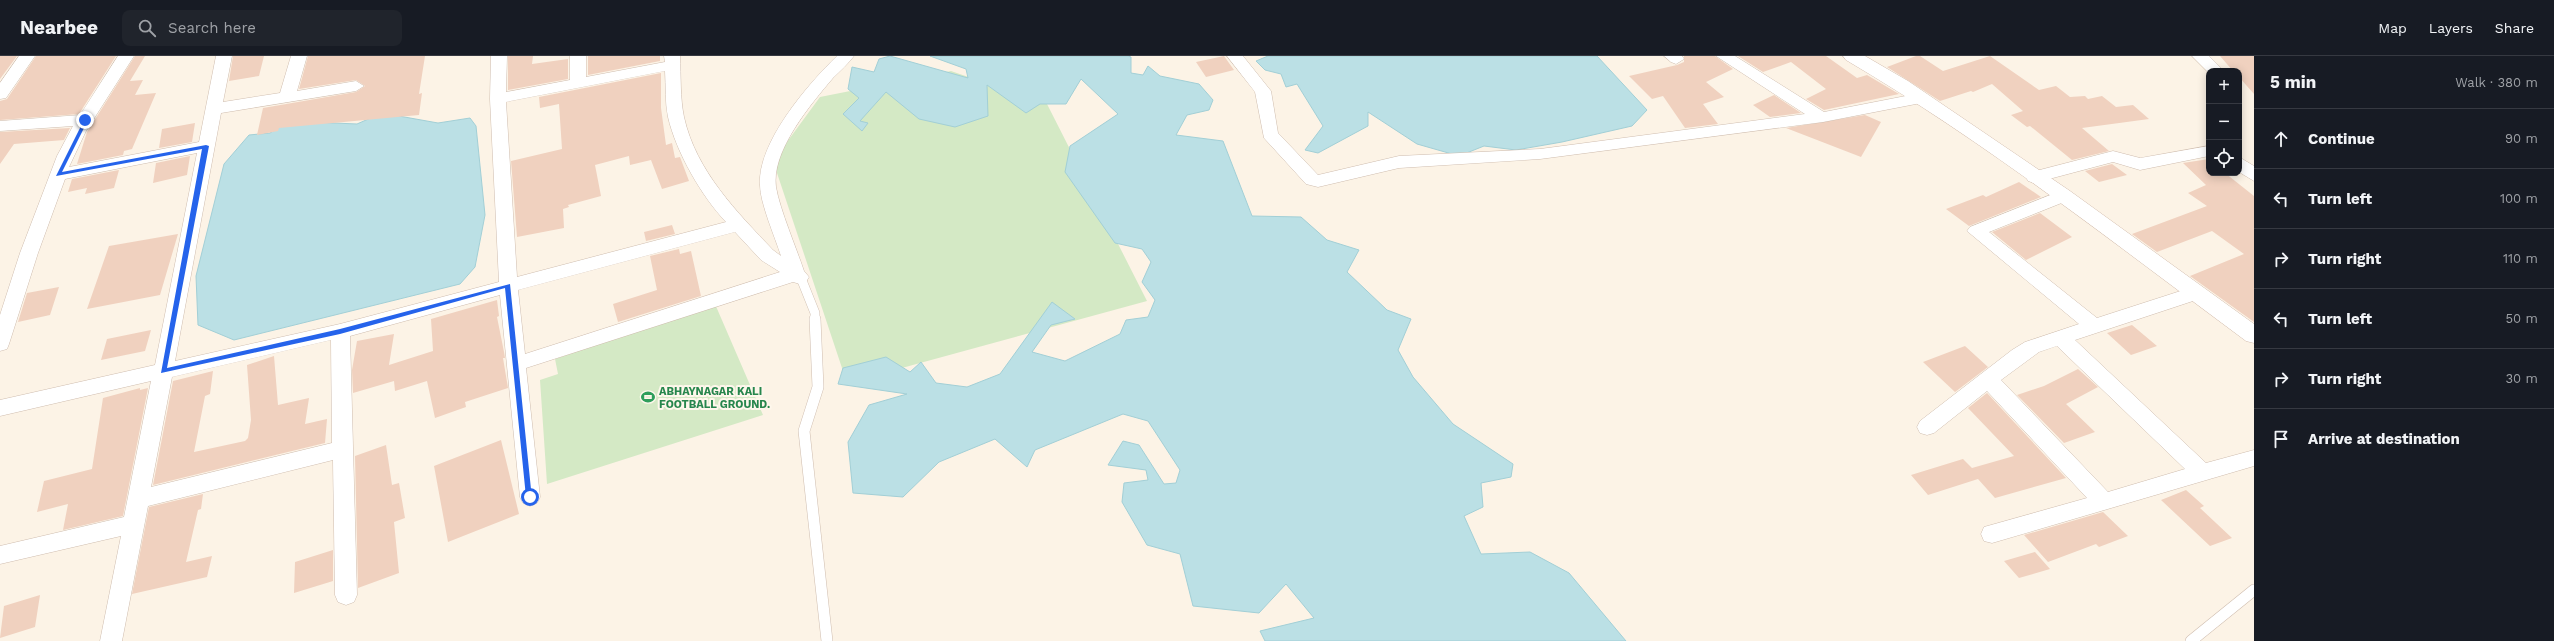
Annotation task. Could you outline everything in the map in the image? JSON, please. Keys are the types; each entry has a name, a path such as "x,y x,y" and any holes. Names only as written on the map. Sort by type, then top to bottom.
{"main road":[{"path":"1852,56 1921,98 2063,196 2254,335"}],"street":[{"path":"0,94 27,56"},
{"path":"2,338 29,253 58,175 85,120 126,56"},
{"path":"111,641 224,56"},
{"path":"287,97 299,56"},
{"path":"499,56 498,99 508,285 530,497"},
{"path":"578,56 578,83"},
{"path":"798,276 768,187 769,167 777,145 810,98 846,56"},
{"path":"1234,56 1263,91 1270,134 1312,180 1318,181 1399,162 1540,154 1821,117 1921,98"},
{"path":"1724,56 1821,117"},
{"path":"2200,56 2213,68"},
{"path":"498,99 578,83 672,60 676,117 688,150 720,204 767,255 798,276"},
{"path":"213,109 356,86"},
{"path":"0,126 85,120"},
{"path":"58,175 206,146"},
{"path":"2034,177 2113,156 2138,164 2206,152"},
{"path":"2242,165 2254,175"},
{"path":"2063,196 1976,231 2094,326"},
{"path":"0,408 340,331 508,285 739,225"},
{"path":"516,364 798,276"},
{"path":"1927,427 2019,355 2059,337 2196,293"},
{"path":"340,331 346,595"},
{"path":"2059,337 2203,474"},
{"path":"1989,380 2104,502"},
{"path":"139,499 343,449"},
{"path":"1992,534 2254,458"},
{"path":"0,555 134,524"}],"lane":[{"path":"798,276 815,313 818,387 804,431 807,473 827,641"},
{"path":"2191,641 2254,590"}],"green space":[{"path":"951,71 1047,104 1147,301 847,383 773,161 820,97"},
{"name":"ABHAYNAGAR KALI FOOTBALL GROUND.","path":"715,304 763,415 547,484 540,380 558,374 555,359"}],"water":[{"path":"890,56 968,78 966,69 930,56 1128,56 1131,57 1131,73 1143,75 1148,66 1160,76 1199,84 1213,100 1209,110 1187,115 1176,135 1223,141 1252,216 1301,217 1327,240 1359,250 1347,272 1387,310 1411,319 1398,350 1413,377 1453,424 1513,464 1511,477 1481,483 1483,507 1464,516 1481,554 1530,552 1569,573 1626,641 1265,641 1260,631 1314,618 1286,584 1259,613 1193,606 1180,554 1147,545 1122,502 1124,483 1148,480 1146,470 1108,465 1123,441 1139,445 1164,484 1176,483 1180,470 1148,421 1123,414 1035,450 1027,467 995,439 939,462 903,497 853,493 848,442 869,405 907,394 838,384 843,368 886,357 910,372 921,362 936,383 967,387 1000,374 1052,302 1075,319 1051,325 1032,352 1065,361 1120,334 1126,320 1148,317 1155,300 1142,282 1151,262 1142,249 1115,243 1065,172 1070,146 1118,114 1081,79 1066,104 1040,104 1026,113 987,85 988,116 955,127 919,119 886,92 860,121 868,123 862,131 843,114 859,98 848,89 852,67 874,72 879,59"},
{"path":"1268,56 1597,56 1647,110 1632,126 1562,142 1516,150 1484,146 1459,156 1417,144 1368,112 1368,126 1318,153 1305,150 1323,126 1297,84 1286,87 1281,74 1265,70 1256,61"},
{"path":"382,113 438,123 470,118 476,126 485,215 475,267 460,284 234,340 198,325 196,276 224,164 249,135 270,133 289,121 357,124"}],"building":[{"path":"0,56 17,56 0,79"},
{"path":"36,56 116,56 79,114 0,120 0,101 7,99"},
{"path":"135,56 145,56 130,81 143,80 135,95 156,93 132,149 124,151 123,155 77,164 87,132"},
{"path":"233,56 264,56 259,76 229,81"},
{"path":"308,56 425,56 419,94 422,93 419,115 279,128 278,131 257,135 263,108 356,92 365,86 356,80 299,89"},
{"path":"508,56 533,56 532,64 568,59 568,79 508,90"},
{"path":"588,56 660,56 660,61 588,75"},
{"path":"1224,56 1234,70 1206,77 1196,62"},
{"path":"1684,56 1715,56 1733,69 1706,82 1724,97 1703,104 1718,124 1685,128 1663,96 1652,99 1629,76 1677,65 1684,62"},
{"path":"1738,56 1826,56 1857,78 1867,75 1899,94 1824,110 1806,99 1826,89 1791,62 1763,72"},
{"path":"1916,56 1920,56 1943,71 1990,56 2039,90 2056,86 2070,97 2085,96 2088,99 2102,96 2116,107 2133,105 2149,119 2082,128 2109,151 2072,160 2030,126 2027,127 2011,115 2023,111 1992,84 1973,92 1971,91 1940,101 1887,67"},
{"path":"2220,56 2254,56 2254,94 2242,80 2242,68 2230,68"},
{"path":"661,73 661,108 666,145 672,143 675,158 680,157 689,181 662,189 651,160 630,165 629,156 595,165 601,196 568,205 569,207 563,209 564,228 517,237 511,161 562,149 559,104 540,108 539,97"},
{"path":"1774,95 1801,113 1770,117 1753,105"},
{"path":"1865,115 1881,122 1861,157 1786,128"},
{"path":"195,123 192,142 159,148 162,129"},
{"path":"70,128 64,140 14,144 0,164 0,132"},
{"path":"190,156 187,175 153,183 156,163"},
{"path":"2206,159 2206,176 2229,176 2254,196 2254,322 2190,276 2244,254 2212,231 2157,252 2132,234 2207,206 2188,193 2206,185 2183,163"},
{"path":"2112,164 2127,175 2099,182 2085,171"},
{"path":"119,170 114,188 85,194 87,188 68,192 72,179"},
{"path":"2019,182 2041,197 1969,226 1946,209 1983,195 1986,197"},
{"path":"2040,213 2072,237 2026,260 1992,232"},
{"path":"672,225 675,234 646,241 644,232"},
{"path":"178,234 160,295 87,309 109,246"},
{"path":"679,249 680,254 691,251 701,296 618,322 613,304 657,290 650,256"},
{"path":"59,287 50,315 18,322 27,293"},
{"path":"497,300 499,316 497,317 505,358 503,358 508,388 465,402 466,407 435,418 427,381 395,391 394,381 353,393 352,370 357,341 394,334 389,365 433,351 431,319"},
{"path":"2132,325 2157,346 2131,355 2107,333"},
{"path":"151,330 145,351 101,360 107,339"},
{"path":"1965,346 1988,367 1955,392 1923,362"},
{"path":"274,356 278,405 309,398 305,424 327,419 325,443 153,485 173,381 213,371 210,394 205,396 194,452 245,441 248,438 251,420 247,365"},
{"path":"2078,369 2098,387 2066,404 2095,432 2064,443 2017,395 2044,386"},
{"path":"140,388 140,390 148,388 123,516 63,530 68,504 37,512 44,481 92,469 103,398"},
{"path":"1987,393 2066,478 1995,498 1978,479 1928,495 1911,475 1963,459 1972,468 2014,456 1968,408"},
{"path":"501,440 519,514 448,542 434,466"},
{"path":"386,445 392,485 399,483 405,518 394,522 399,573 358,588 355,456"},
{"path":"2186,490 2204,506 2200,508 2232,538 2210,546 2161,500"},
{"path":"203,494 201,509 198,510 186,562 212,556 207,577 132,594 149,507"},
{"path":"2103,512 2128,536 2099,547 2096,544 2048,562 2024,535"},
{"path":"333,550 333,581 294,593 295,562"},
{"path":"2035,552 2050,569 2019,578 2004,561"},
{"path":"40,595 35,627 0,638 4,606"}],"place":[{"name":"ABHAYNAGAR KALI FOOTBALL GROUND.","path":"648,397"}],"route":[{"path":"85,120 65,156 58,175 206,146 163,371 340,331 508,285 530,497"}]}
